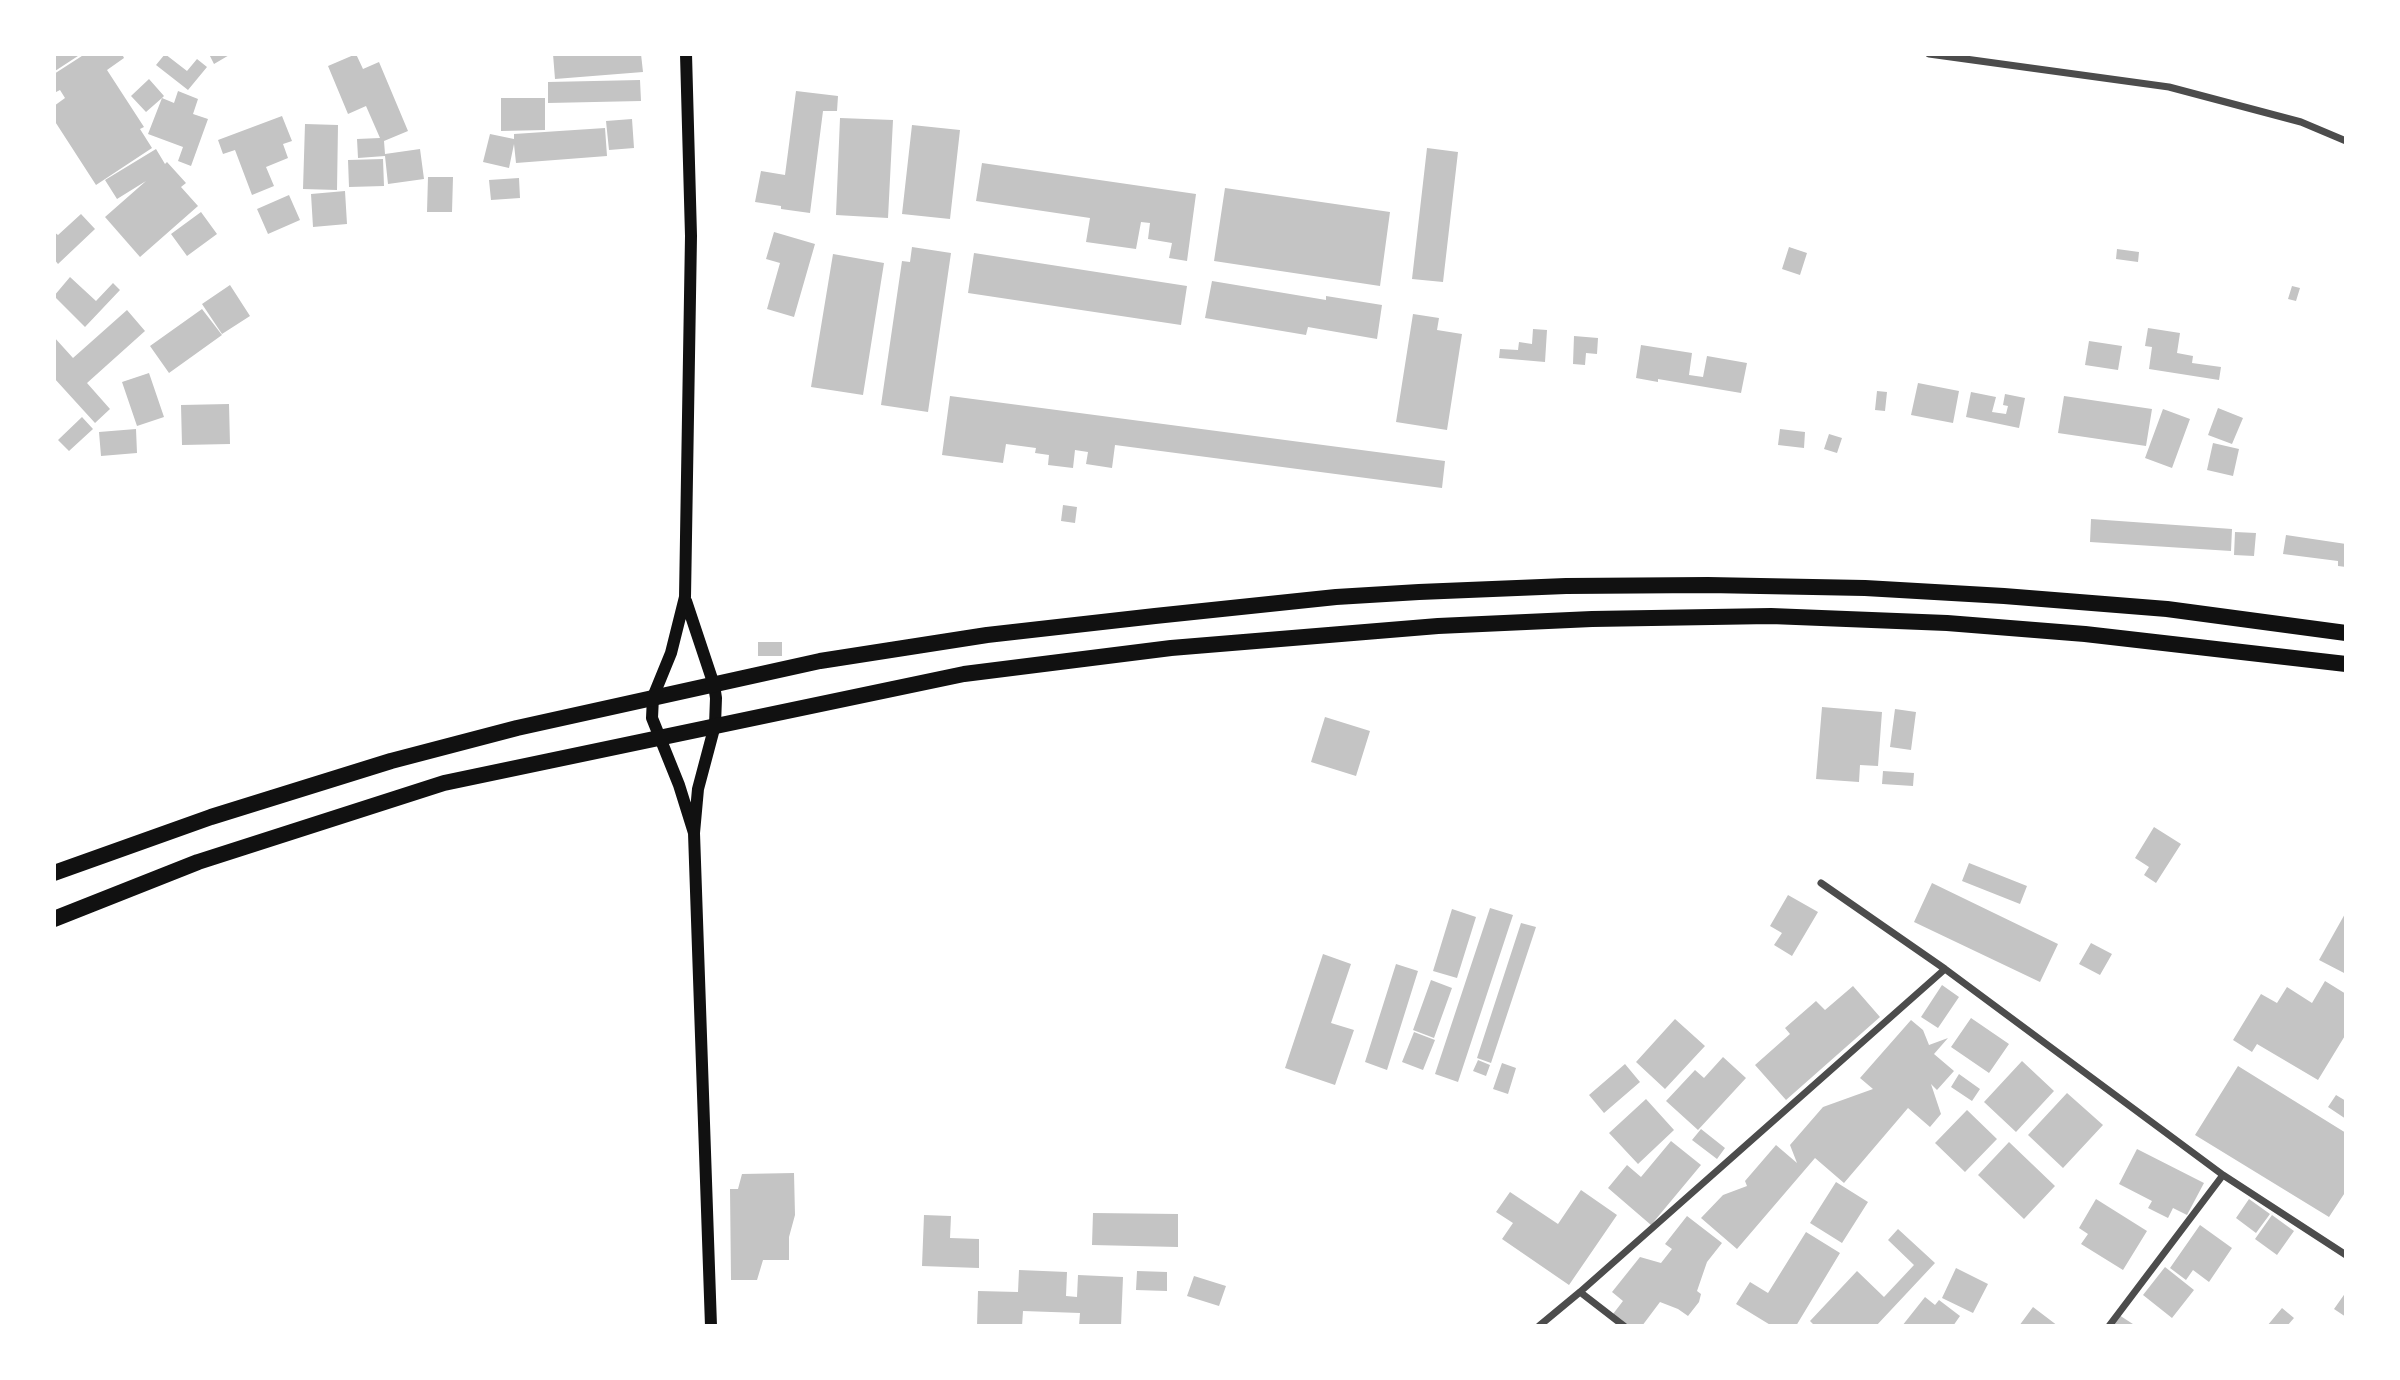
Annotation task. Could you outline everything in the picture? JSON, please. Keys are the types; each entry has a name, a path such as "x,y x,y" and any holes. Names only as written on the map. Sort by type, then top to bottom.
{"highway":[{"path":"54,873 211,817 391,761 517,728 820,661 987,635 1336,597 1566,586 1734,585 1865,589 2004,596 2167,609 2346,633"},
{"path":"54,919 198,862 444,783 964,674 1171,648 1438,626 1592,618 1771,617 1947,623 2085,634 2346,664"}],"main road":[{"path":"686,54 691,236 685,597 671,653 653,697 652,718 679,785 694,833"},
{"path":"685,597 716,698 715,725 698,789 694,833 711,1326"}],"street":[{"path":"1929,54 2169,87 2301,122 2346,141"},
{"path":"1821,883 1945,969 2222,1175 2346,1255"},
{"path":"1539,1326 1945,969"},
{"path":"2109,1326 2222,1175"},
{"path":"1580,1292 1624,1326"}],"building":[{"path":"54,54 81,54 55,71"},
{"path":"85,54 122,54 124,58 107,70 144,127 140,129 152,148 96,185 54,120 54,106 65,98 60,90 54,93 54,74"},
{"path":"165,54 187,71 197,59 207,67 188,90 156,65"},
{"path":"209,54 231,54 214,64"},
{"path":"356,54 363,69 379,62 408,131 384,141 385,154 420,149 424,179 388,184 385,156 358,158 357,139 380,138 366,106 348,114 328,66"},
{"path":"553,54 641,54 643,72 555,79"},
{"path":"149,79 164,96 146,112 131,96"},
{"path":"640,80 641,101 548,103 548,82"},
{"path":"178,91 198,99 193,114 208,119 191,166 178,161 183,147 148,134 162,98 174,103"},
{"path":"796,91 838,96 837,111 823,111 810,213 755,202 761,171 785,175"},
{"path":"501,98 545,98 545,130 501,131"},
{"path":"282,116 292,141 283,144 288,158 266,167 274,186 252,195 235,150 223,154 218,140"},
{"path":"840,118 893,120 888,218 836,215"},
{"path":"632,119 634,148 609,150 606,121"},
{"path":"305,124 338,125 337,190 303,189"},
{"path":"912,125 960,130 950,219 902,214"},
{"path":"605,128 607,156 516,163 514,144 509,168 483,162 490,134 514,139 514,134"},
{"path":"1427,148 1458,152 1443,282 1412,279"},
{"path":"156,149 165,164 167,162 186,183 181,187 198,206 140,257 105,217 146,181 117,199 105,180"},
{"path":"383,159 384,186 349,187 348,160"},
{"path":"982,163 1196,194 1187,261 1169,258 1172,243 1148,239 1150,223 1141,222 1136,249 1086,242 1090,218 976,201"},
{"path":"428,177 453,177 452,212 427,212"},
{"path":"519,178 520,198 491,200 489,180"},
{"path":"1225,188 1390,212 1380,286 1214,261"},
{"path":"345,191 347,224 313,227 311,194"},
{"path":"289,195 300,220 268,234 257,209"},
{"path":"201,212 217,234 187,256 171,234"},
{"path":"81,214 95,229 58,264 54,259 54,232 58,235"},
{"path":"774,232 815,244 794,317 767,309 780,263 766,259"},
{"path":"912,247 951,253 928,412 881,405 902,261 910,262"},
{"path":"1789,247 1807,253 1800,275 1782,269"},
{"path":"2117,249 2139,252 2138,262 2116,259"},
{"path":"974,253 1187,286 1181,325 968,293"},
{"path":"833,254 884,263 863,395 811,387"},
{"path":"70,277 96,301 113,283 120,290 85,327 54,296"},
{"path":"1212,281 1326,300 1326,296 1382,305 1377,339 1308,327 1306,335 1205,318"},
{"path":"230,285 250,316 222,334 202,304"},
{"path":"2292,286 2300,288 2296,301 2288,299"},
{"path":"202,309 222,335 169,373 150,346"},
{"path":"127,310 145,331 87,383 110,409 95,423 54,378 54,337 73,358"},
{"path":"1413,314 1439,318 1437,330 1462,334 1447,430 1396,422"},
{"path":"2148,328 2180,333 2177,353 2193,356 2192,363 2221,367 2219,380 2149,369 2152,347 2145,346"},
{"path":"1533,329 1547,330 1545,362 1499,358 1500,349 1518,350 1519,342 1532,344"},
{"path":"1574,336 1598,338 1597,354 1586,353 1585,365 1573,364"},
{"path":"2089,341 2122,346 2118,370 2085,365"},
{"path":"1641,345 1692,353 1689,375 1703,377 1707,356 1747,363 1741,393 1658,379 1658,382 1636,378"},
{"path":"149,373 164,417 137,426 122,382"},
{"path":"1918,383 1959,391 1953,423 1911,415"},
{"path":"1877,391 1887,392 1885,411 1875,410"},
{"path":"1971,392 1996,397 1992,412 2006,414 2008,406 2003,405 2005,394 2025,398 2019,428 1966,417"},
{"path":"950,396 1445,461 1442,488 1115,445 1112,468 1086,464 1088,452 1075,450 1073,468 1048,465 1049,455 1035,453 1036,448 1006,444 1003,463 942,455"},
{"path":"2064,396 2152,409 2146,446 2058,433"},
{"path":"229,404 230,444 182,445 181,405"},
{"path":"2218,408 2243,418 2232,444 2208,435"},
{"path":"2163,409 2190,419 2172,468 2145,458"},
{"path":"82,417 93,429 69,451 58,440"},
{"path":"136,429 137,453 101,456 99,432"},
{"path":"1780,429 1805,432 1804,448 1778,445"},
{"path":"1829,434 1842,438 1837,453 1824,449"},
{"path":"2213,443 2239,449 2233,476 2207,470"},
{"path":"1063,505 1077,507 1075,523 1061,521"},
{"path":"2091,519 2232,529 2231,551 2090,542"},
{"path":"2235,532 2256,533 2254,556 2234,555"},
{"path":"2286,535 2346,544 2346,567 2338,566 2338,561 2283,554"},
{"path":"758,642 782,642 782,656 758,656"},
{"path":"1822,707 1882,712 1878,766 1860,765 1859,782 1816,779"},
{"path":"1895,709 1916,712 1911,750 1890,747"},
{"path":"1325,717 1370,731 1356,776 1311,762"},
{"path":"1883,771 1914,773 1913,786 1882,784"},
{"path":"2154,827 2181,844 2156,883 2144,875 2149,867 2135,858"},
{"path":"1969,863 2027,886 2020,904 1962,881"},
{"path":"1932,883 2058,944 2040,982 1914,922"},
{"path":"1788,895 1818,912 1792,956 1774,945 1782,933 1770,926"},
{"path":"1490,908 1513,915 1458,1082 1435,1074"},
{"path":"1452,909 1476,917 1457,978 1433,971"},
{"path":"2346,912 2346,974 2319,960"},
{"path":"1521,923 1536,927 1491,1063 1477,1058"},
{"path":"2091,943 2112,954 2100,975 2079,964"},
{"path":"1323,954 1351,964 1331,1023 1354,1030 1335,1085 1285,1068"},
{"path":"1396,964 1418,971 1387,1070 1365,1062"},
{"path":"1431,980 1452,988 1434,1038 1413,1030"},
{"path":"2325,981 2346,994 2346,1034 2318,1080 2257,1044 2252,1052 2233,1040 2261,994 2277,1003 2287,987 2312,1003"},
{"path":"1942,985 1959,997 1938,1028 1921,1017"},
{"path":"1853,986 1880,1017 1786,1100 1755,1065 1790,1034 1785,1028 1816,1001 1825,1010"},
{"path":"1971,1018 2009,1044 1989,1073 1951,1047"},
{"path":"1675,1019 1705,1046 1665,1089 1636,1062"},
{"path":"1911,1020 1923,1030 1929,1045 1948,1038 1934,1054 1954,1071 1937,1090 1931,1084 1941,1114 1930,1127 1908,1108 1844,1183 1815,1158 1737,1249 1701,1218 1723,1195 1747,1186 1745,1181 1776,1145 1797,1163 1790,1145 1823,1107 1873,1089 1860,1078"},
{"path":"1414,1032 1435,1040 1423,1070 1402,1062"},
{"path":"1723,1057 1746,1078 1698,1130 1666,1101 1695,1070 1704,1078"},
{"path":"1478,1060 1490,1065 1486,1076 1473,1071"},
{"path":"2022,1061 2054,1091 2016,1132 1984,1102"},
{"path":"1502,1063 1516,1068 1508,1094 1493,1089"},
{"path":"1625,1064 1640,1082 1604,1113 1589,1095"},
{"path":"2238,1066 2346,1133 2346,1191 2329,1217 2195,1135"},
{"path":"1959,1074 1980,1089 1972,1101 1951,1087"},
{"path":"2067,1093 2103,1125 2063,1168 2028,1135"},
{"path":"2336,1095 2346,1101 2346,1119 2328,1107"},
{"path":"1646,1099 1674,1130 1638,1164 1609,1133"},
{"path":"1967,1110 1997,1139 1965,1172 1935,1143"},
{"path":"1701,1129 1725,1148 1717,1159 1692,1140"},
{"path":"1671,1141 1701,1165 1651,1225 1608,1188 1627,1165 1641,1177"},
{"path":"2009,1142 2055,1186 2024,1219 1978,1175"},
{"path":"2137,1149 2204,1183 2187,1215 2173,1208 2168,1218 2148,1208 2152,1201 2119,1184"},
{"path":"794,1173 795,1215 789,1237 789,1260 763,1260 757,1280 731,1280 730,1189 738,1189 742,1174"},
{"path":"1836,1182 1868,1202 1842,1243 1810,1223"},
{"path":"1581,1190 1617,1215 1569,1285 1502,1239 1513,1223 1496,1212 1510,1192 1558,1224"},
{"path":"2096,1199 2147,1231 2123,1270 2081,1244 2088,1234 2079,1228"},
{"path":"2249,1199 2270,1214 2256,1233 2236,1218"},
{"path":"1093,1213 1178,1214 1178,1247 1092,1245"},
{"path":"924,1215 951,1216 950,1238 979,1239 979,1268 922,1266"},
{"path":"2272,1215 2294,1231 2277,1255 2255,1239"},
{"path":"1687,1216 1722,1243 1707,1262 1697,1291 1701,1294 1699,1302 1688,1316 1660,1302 1642,1326 1628,1326 1613,1314 1623,1301 1612,1292 1640,1257 1661,1263 1672,1249 1665,1244"},
{"path":"2200,1225 2232,1248 2209,1282 2193,1270 2186,1280 2170,1268"},
{"path":"1898,1229 1935,1263 1876,1326 1815,1326 1810,1321 1857,1271 1884,1297 1914,1265 1888,1240"},
{"path":"1806,1232 1840,1253 1796,1326 1772,1326 1736,1304 1750,1282 1768,1293"},
{"path":"2165,1267 2194,1290 2172,1318 2143,1295"},
{"path":"1956,1268 1988,1284 1973,1313 1942,1298"},
{"path":"1019,1270 1067,1272 1066,1296 1077,1297 1078,1275 1123,1277 1121,1326 1079,1326 1080,1313 1023,1311 1022,1326 977,1326 978,1291 1018,1292"},
{"path":"1137,1271 1167,1272 1167,1291 1136,1290"},
{"path":"1194,1276 1226,1286 1219,1306 1187,1296"},
{"path":"2346,1292 2346,1317 2334,1309"},
{"path":"1925,1297 1935,1305 1939,1300 1960,1316 1953,1326 1902,1326"},
{"path":"2033,1307 2058,1326 2019,1326"},
{"path":"2282,1308 2294,1318 2287,1326 2267,1326"},
{"path":"2119,1315 2136,1326 2113,1326"}]}
